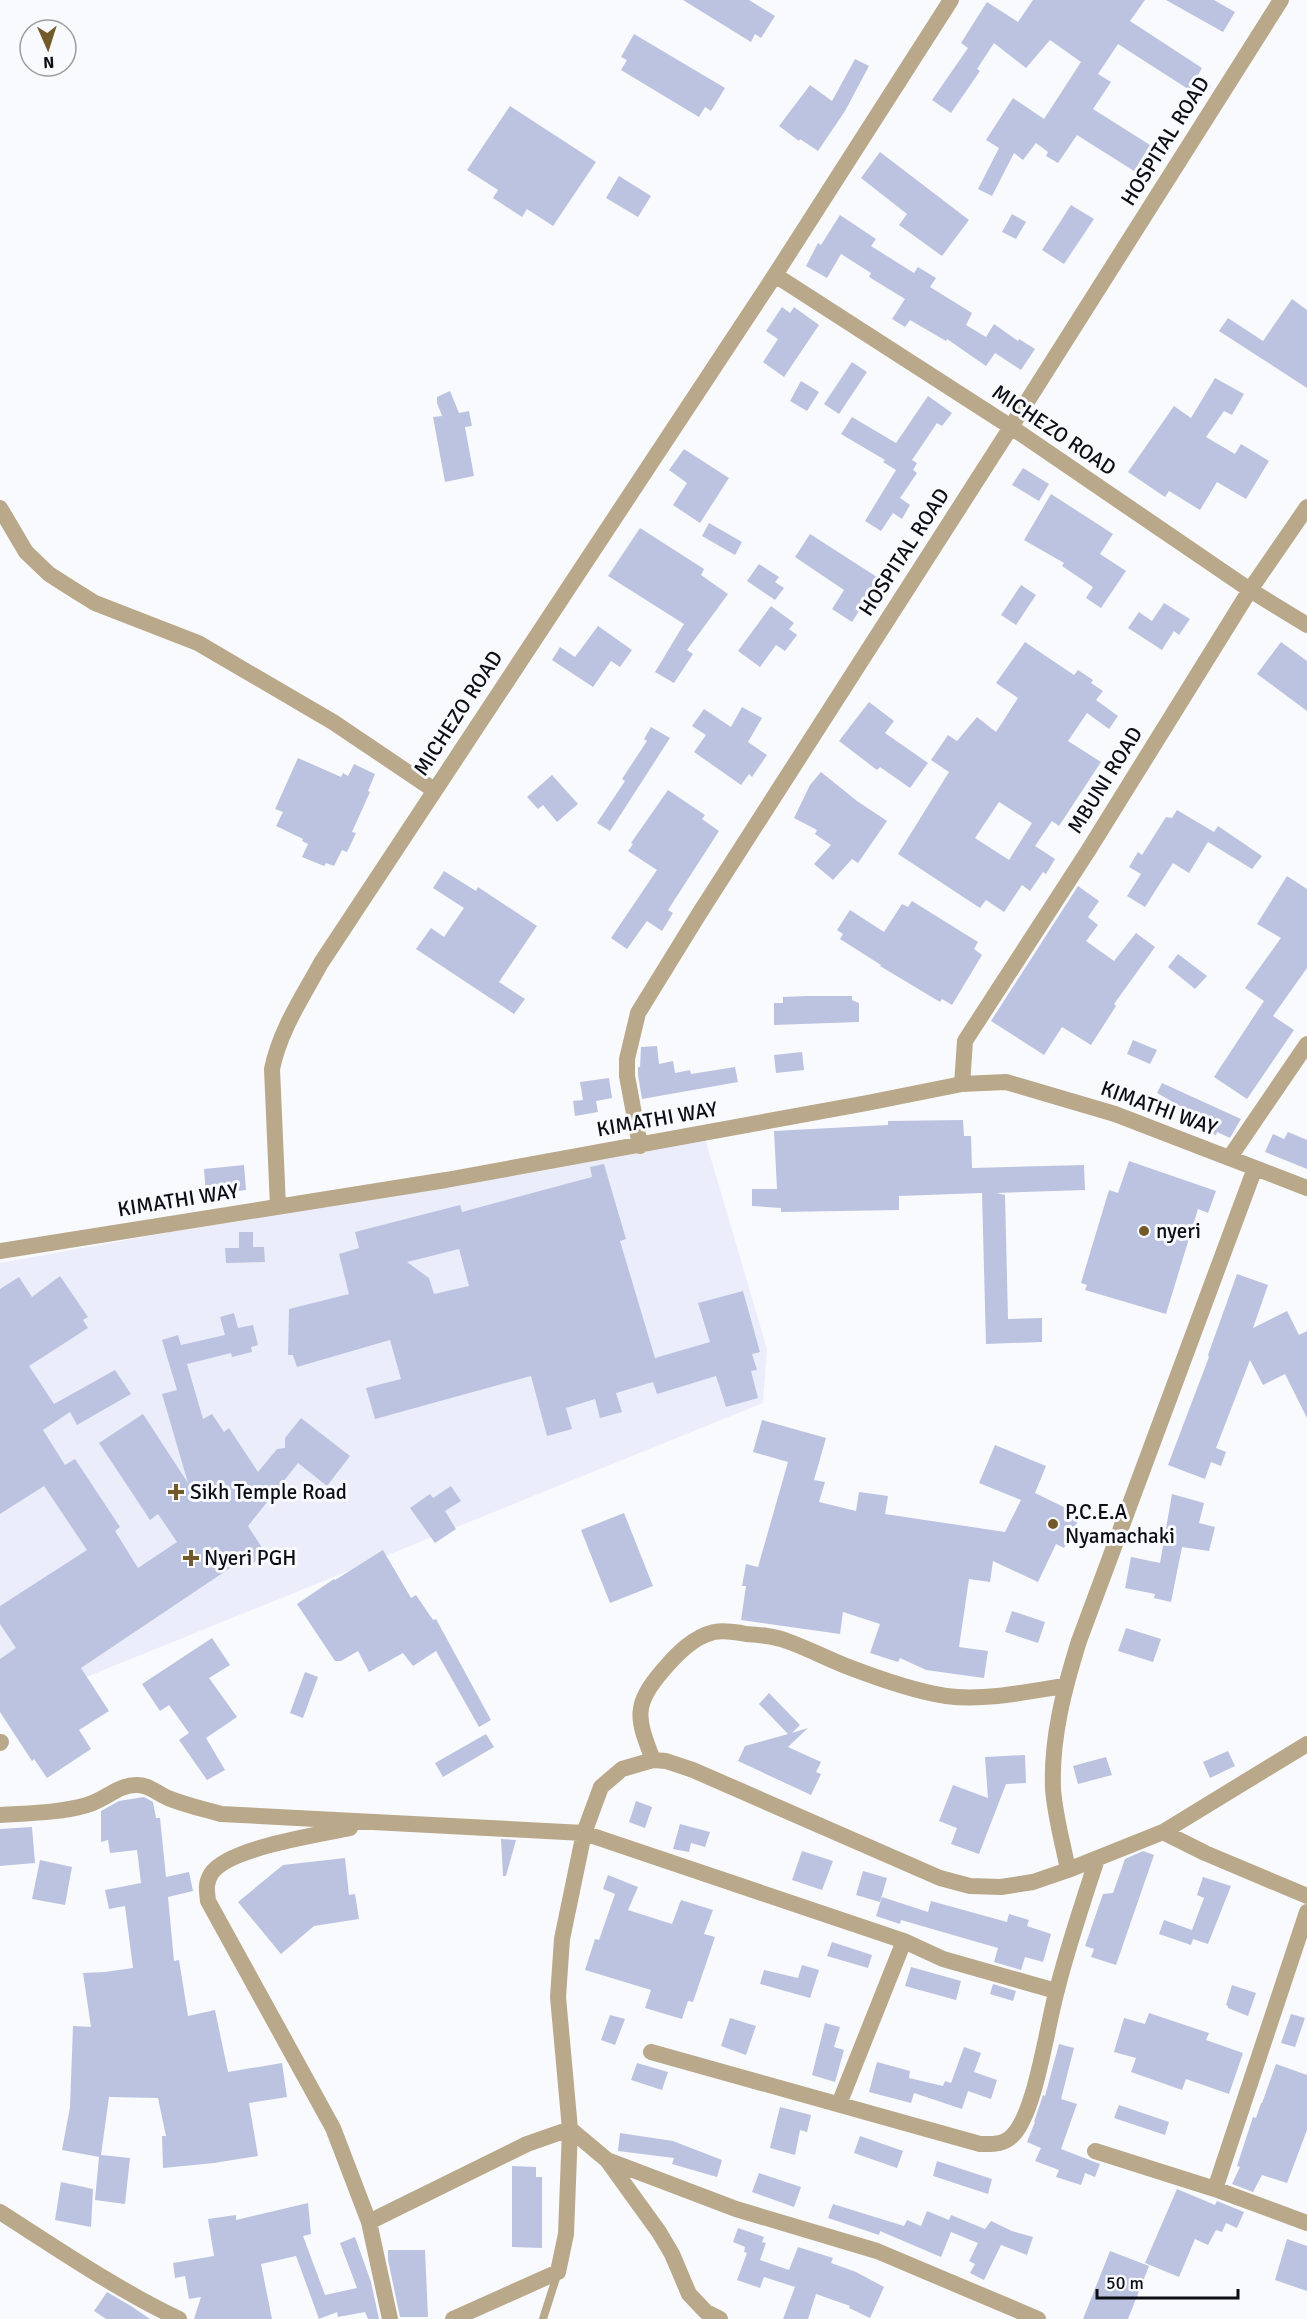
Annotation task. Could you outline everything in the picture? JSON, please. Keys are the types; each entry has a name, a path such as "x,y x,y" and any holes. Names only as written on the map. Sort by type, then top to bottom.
{"street":[{"name":"MICHEZO ROAD","path":"278,1207 272,1069 285,1027 321,963 775,275 951,0"},
{"name":"HOSPITAL ROAD","path":"640,1146 627,1076 627,1059 638,1013 711,894 1011,428 1281,0"},
{"name":"MICHEZO ROAD","path":"775,275 1011,428 1250,590 1307,625"},
{"name":"MBUNI ROAD","path":"962,1084 965,1041 1088,850 1250,590 1307,507"},
{"path":"0,508 26,552 49,574 95,603 198,643 333,722 434,790"},
{"path":"1230,1157 1307,1044"},
{"name":"KIMATHI WAY","path":"0,1251 640,1146 962,1084 1006,1083 1114,1114 1307,1188"},
{"path":"1068,1870 1053,1791 1054,1754 1064,1686 1255,1168"},
{"path":"653,1760 642,1732 640,1717 642,1701 649,1686 673,1658 690,1644 713,1632 725,1631 785,1640 846,1666 919,1690 948,1696 985,1696 1064,1686"},
{"path":"453,2319 558,2272 566,2234 570,2128 558,1997 562,1939 584,1833 601,1787 622,1769 653,1760 666,1761 693,1770 940,1878 970,1886 1001,1887 1033,1882 1163,1832 1307,1744"},
{"path":"0,1815 65,1810 89,1804 125,1787 137,1785 145,1786 189,1806 221,1814 584,1833 904,1941 943,1959 1056,1991"},
{"path":"371,1823 246,1851 223,1863 212,1873 206,1886 208,1901 333,2128 369,2222 390,2319"},
{"path":"1163,1832 1214,1857 1307,1896"},
{"path":"651,2052 980,2144 1001,2144 1014,2135 1024,2117 1056,1991 1097,1859"},
{"path":"1215,2189 1307,1912"},
{"path":"839,2104 904,1941"},
{"path":"369,2222 527,2144 570,2128"},
{"path":"570,2128 607,2160 659,2232 672,2254 689,2294 706,2312 720,2319"},
{"path":"1095,2151 1215,2189 1307,2223"},
{"path":"607,2160 736,2209 877,2251 1038,2319"},
{"path":"0,2212 104,2277 179,2319"}],"lane":[{"path":"543,2319 558,2272"}],"shaded area":[{"name":"Nyeri PGH","path":"704,1135 767,1349 763,1403 0,1712 0,1263"}],"building":[{"path":"683,0 749,0 775,16 761,38 755,34 751,42"},
{"path":"1033,0 1145,0 1130,21 1202,68 1198,75 1211,86 1202,98 1118,44 1098,74 1111,82 1093,109 1150,145 1134,171 1077,135 1058,163 1046,156 1048,152 1036,143 1023,160 1014,153 992,196 978,189 999,148 986,140 1013,98 1044,119 1081,62 1050,40 1026,68 994,43 977,69 980,71 951,113 932,100 968,48 961,43 987,2 1018,22"},
{"path":"1166,0 1214,0 1235,12 1223,32"},
{"path":"634,34 725,88 711,111 705,107 699,117 621,70 627,60 621,57"},
{"path":"855,59 869,66 845,111 818,151 800,139 799,141 779,126 810,85 832,101"},
{"path":"510,106 596,162 553,226 527,209 522,217 493,198 498,190 467,170"},
{"path":"880,152 969,220 942,256 899,225 907,214 861,178"},
{"path":"619,176 651,196 638,217 606,198"},
{"path":"1071,205 1094,219 1064,264 1042,250"},
{"path":"1012,214 1026,222 1016,239 1002,232"},
{"path":"840,215 876,239 871,246 914,273 918,267 936,278 930,287 972,313 966,325 986,337 994,324 1018,341 1019,339 1035,349 1021,370 995,353 986,366 947,339 946,341 910,320 905,327 892,319 905,299 869,277 871,273 841,254 827,278 806,266 818,243 821,245"},
{"path":"1292,299 1307,310 1307,388 1219,331 1228,318 1263,341"},
{"path":"782,307 790,313 794,307 819,325 784,377 763,362 778,339 766,331"},
{"path":"852,362 867,372 839,414 824,404"},
{"path":"1215,378 1244,394 1232,415 1224,411 1206,437 1235,454 1241,444 1269,461 1246,499 1217,482 1200,510 1169,491 1165,497 1128,472 1174,406 1191,418"},
{"path":"801,381 819,392 807,411 790,401"},
{"path":"450,391 459,413 469,411 472,426 465,427 474,476 445,482 433,417 442,416 437,397"},
{"path":"928,396 952,413 942,426 937,423 912,460 917,463 913,470 917,473 900,498 910,505 902,519 893,513 881,531 865,521 896,470 883,462 885,460 841,434 852,417 896,443"},
{"path":"684,449 729,478 700,523 673,505 687,483 669,470"},
{"path":"1023,468 1049,484 1039,501 1012,485"},
{"path":"1051,494 1113,534 1100,554 1126,571 1101,608 1086,598 1093,587 1062,566 1064,563 1024,540"},
{"path":"709,523 742,542 735,555 702,536"},
{"path":"640,528 704,569 701,575 728,594 687,650 693,654 674,683 655,672 684,624 608,576"},
{"path":"810,534 880,579 852,622 832,609 844,590 795,557"},
{"path":"759,564 779,577 775,582 784,588 775,600 747,581"},
{"path":"1021,585 1036,595 1016,625 1001,615"},
{"path":"1164,603 1190,619 1179,635 1174,631 1162,650 1128,628 1139,612 1152,621"},
{"path":"771,606 794,623 789,629 797,635 785,651 776,645 760,667 738,651"},
{"path":"598,626 632,650 620,667 611,661 593,687 552,660 560,647 575,657"},
{"path":"1025,642 1074,675 1078,670 1093,680 1091,683 1103,691 1096,700 1118,716 1109,729 1087,713 1068,741 1101,762 1059,826 1052,821 1035,846 1055,859 1046,874 1043,872 1030,891 1022,885 1004,912 986,900 980,908 898,854 949,772 931,760 948,735 957,741 977,717 996,732 1018,698 996,683","holes":["999,802 1032,823 1009,860 975,838"]},
{"path":"1281,642 1307,661 1307,711 1257,674"},
{"path":"869,702 894,721 885,733 928,763 910,788 880,767 877,770 839,741"},
{"path":"742,707 762,718 748,742 767,755 752,777 749,774 741,785 694,752 706,735 692,726 704,709 731,727"},
{"path":"651,727 670,738 610,831 597,823 625,781 622,779 647,741 644,739"},
{"path":"298,758 341,777 343,773 348,776 354,764 375,774 368,791 370,792 352,832 356,833 347,852 342,850 334,866 326,863 324,866 302,857 308,844 302,841 303,839 276,826 283,812 275,809"},
{"path":"821,772 857,801 887,821 858,863 852,859 833,880 814,864 831,845 815,834 817,830 794,818 810,785"},
{"path":"552,775 578,804 557,822 543,805 538,809 527,797"},
{"path":"668,790 705,815 702,819 719,831 668,910 673,913 662,931 647,921 627,949 611,938 657,870 628,851 633,844 631,843"},
{"path":"1177,810 1214,832 1218,826 1262,856 1252,869 1208,842 1189,873 1173,863 1145,907 1127,896 1141,874 1129,867 1138,852 1142,855 1166,817 1172,818"},
{"path":"444,871 476,891 478,887 537,926 499,982 525,999 514,1014 416,949 431,928 444,937 464,908 433,888"},
{"path":"1287,876 1307,889 1307,968 1273,1016 1294,1030 1247,1099 1214,1077 1264,1001 1245,988 1281,938 1257,924"},
{"path":"1078,886 1099,901 1088,917 1098,925 1086,941 1114,961 1136,933 1155,947 1114,1004 1116,1006 1091,1045 1062,1027 1044,1055 991,1021"},
{"path":"912,901 978,942 974,949 982,955 952,1005 942,999 940,1002 840,939 843,934 837,930 850,910 884,932 902,904 908,907"},
{"path":"1178,954 1207,976 1195,989 1168,967"},
{"path":"852,996 852,1000 859,1003 859,1022 774,1025 774,1003 783,1003 783,997"},
{"path":"1133,1040 1157,1050 1150,1064 1127,1054"},
{"path":"657,1046 659,1064 673,1061 675,1073 690,1070 691,1074 735,1067 738,1082 642,1099 638,1075 641,1047"},
{"path":"802,1052 804,1070 776,1073 774,1055"},
{"path":"609,1078 612,1098 596,1101 598,1112 575,1116 573,1101 583,1100 580,1082"},
{"path":"1162,1083 1241,1119 1230,1138 1182,1122 1187,1110 1157,1093"},
{"path":"963,1120 964,1136 971,1136 972,1168 1084,1165 1085,1190 997,1193 1005,1195 1008,1319 1042,1318 1042,1342 986,1344 982,1193 899,1196 899,1210 781,1212 781,1208 752,1206 752,1189 777,1189 774,1131 888,1125 888,1121"},
{"path":"1288,1132 1307,1140 1307,1169 1265,1152 1273,1134 1284,1139"},
{"name":"nyeri","path":"1129,1161 1216,1191 1208,1213 1198,1209 1166,1314 1085,1290 1087,1285 1081,1283 1109,1190 1118,1193"},
{"path":"604,1164 626,1239 620,1241 655,1358 710,1342 698,1303 743,1291 760,1352 752,1354 757,1370 751,1371 758,1398 726,1407 716,1376 657,1394 653,1382 616,1393 622,1412 600,1418 595,1399 566,1408 572,1429 547,1436 531,1376 375,1419 366,1388 401,1379 390,1340 297,1367 293,1355 288,1355 289,1309 349,1294 339,1254 359,1248 355,1232 460,1205 462,1212 592,1177 590,1167","holes":["459,1249 469,1286 434,1294 429,1278 407,1262"]},
{"path":"244,1165 246,1190 206,1195 204,1169"},
{"path":"239,1232 253,1232 253,1247 264,1247 265,1262 226,1263 225,1248 239,1248"},
{"path":"1237,1274 1268,1285 1253,1328 1287,1311 1299,1335 1307,1331 1307,1418 1285,1374 1263,1385 1250,1360 1216,1448 1226,1452 1221,1466 1211,1462 1205,1479 1168,1465 1209,1357"},
{"path":"60,1276 88,1317 83,1320 88,1328 29,1366 54,1404 115,1370 131,1394 77,1425 70,1412 43,1430 65,1465 75,1459 120,1527 115,1531 138,1568 177,1542 158,1514 150,1520 99,1443 143,1414 188,1483 162,1394 177,1390 162,1340 178,1335 181,1345 225,1335 220,1317 234,1313 238,1328 253,1325 258,1345 251,1347 252,1352 232,1357 231,1353 187,1364 203,1419 212,1414 224,1432 229,1428 258,1472 277,1449 285,1448 285,1438 301,1418 350,1456 327,1486 298,1463 248,1526 266,1554 253,1563 248,1556 81,1668 109,1711 79,1730 91,1749 47,1778 34,1759 32,1761 0,1712 0,1659 16,1648 0,1624 0,1606 87,1550 44,1486 0,1514 0,1289 19,1277 32,1297"},
{"path":"762,1420 826,1438 814,1480 825,1482 819,1502 856,1511 859,1492 888,1496 885,1514 1005,1532 1021,1500 979,1483 995,1445 1046,1466 1035,1493 1072,1511 1069,1517 1078,1521 1064,1548 1056,1544 1038,1582 993,1561 990,1582 969,1579 959,1647 988,1651 984,1678 926,1670 900,1658 898,1662 870,1653 880,1624 843,1612 840,1634 741,1620 746,1586 742,1586 746,1564 758,1567 788,1462 753,1452"},
{"path":"451,1486 461,1501 445,1511 456,1529 435,1543 410,1508 430,1494 433,1498"},
{"path":"1172,1494 1204,1503 1199,1523 1215,1527 1209,1551 1182,1547 1171,1602 1154,1598 1155,1594 1125,1588 1131,1557 1160,1563"},
{"path":"624,1513 653,1586 610,1603 581,1530"},
{"path":"383,1550 411,1598 416,1595 433,1620 436,1619 491,1720 479,1727 436,1651 413,1666 403,1653 369,1672 358,1651 341,1661 335,1661 297,1604"},
{"path":"1012,1611 1045,1622 1038,1643 1005,1632"},
{"path":"1126,1628 1161,1639 1153,1662 1118,1651"},
{"path":"212,1638 230,1665 209,1678 237,1717 206,1738 225,1770 207,1780 179,1740 189,1733 169,1705 160,1711 142,1684"},
{"path":"305,1672 318,1677 303,1718 290,1713"},
{"path":"769,1693 800,1725 792,1733 808,1728 788,1747 821,1762 816,1772 821,1774 811,1795 738,1761 745,1746 788,1734 759,1704"},
{"path":"486,1734 494,1747 443,1777 435,1763"},
{"path":"1228,1751 1235,1766 1210,1778 1203,1762"},
{"path":"1025,1755 1026,1783 1006,1784 979,1854 951,1844 957,1828 939,1821 953,1785 988,1798 985,1757"},
{"path":"1106,1757 1112,1775 1078,1784 1073,1766"},
{"path":"144,1797 153,1802 156,1818 160,1818 166,1877 189,1872 193,1891 168,1897 174,1961 179,1960 188,2016 215,2010 228,2072 282,2063 287,2097 249,2103 258,2156 163,2168 162,2136 166,2136 158,2098 109,2097 101,2155 130,2158 125,2204 95,2200 99,2157 62,2150 70,2107 73,2026 91,2027 83,1973 133,1968 125,1906 109,1909 105,1890 141,1883 137,1850 110,1853 108,1840 101,1842 101,1811 119,1801"},
{"path":"636,1801 652,1807 645,1828 629,1822"},
{"path":"680,1824 710,1832 705,1847 691,1843 689,1852 673,1849"},
{"path":"32,1827 35,1863 0,1866 0,1829"},
{"path":"501,1839 516,1840 506,1876 503,1876"},
{"path":"802,1851 833,1861 822,1890 792,1880"},
{"path":"1143,1851 1154,1855 1116,1965 1091,1957 1094,1949 1085,1946 1103,1894 1113,1893 1125,1859"},
{"path":"345,1858 349,1895 355,1894 359,1919 314,1926 281,1954 238,1902 283,1865"},
{"path":"40,1860 72,1867 65,1905 32,1899"},
{"path":"863,1871 887,1878 880,1902 856,1895"},
{"path":"608,1875 638,1887 628,1910 672,1924 681,1900 713,1910 704,1934 715,1937 693,2002 688,2001 682,2019 645,2008 651,1990 585,1970 595,1939 599,1940 615,1894 603,1889"},
{"path":"1203,1877 1231,1886 1208,1944 1193,1939 1191,1945 1159,1934 1164,1920 1192,1930 1204,1898 1197,1895"},
{"path":"882,1897 928,1912 931,1901 1007,1922 1009,1914 1029,1920 1027,1926 1051,1934 1043,1962 1025,1957 1021,1970 994,1962 998,1948 901,1920 900,1924 876,1916"},
{"path":"832,1942 872,1955 868,1968 827,1956"},
{"path":"802,1965 819,1970 810,1998 760,1984 764,1970 798,1978"},
{"path":"911,1967 961,1981 956,2000 905,1986"},
{"path":"993,1984 1016,1991 1013,2001 990,1994"},
{"path":"1232,1985 1256,1993 1248,2016 1226,2005"},
{"path":"1149,2013 1209,2033 1206,2040 1243,2053 1229,2094 1186,2079 1182,2090 1131,2072 1136,2058 1114,2052 1124,2018 1145,2024"},
{"path":"1291,2014 1305,2018 1295,2047 1281,2043"},
{"path":"610,2015 625,2019 615,2045 601,2040"},
{"path":"730,2018 756,2026 746,2055 721,2046"},
{"path":"825,2023 840,2027 834,2047 844,2050 835,2082 812,2075"},
{"path":"1059,2044 1074,2048 1061,2099 1077,2104 1061,2149 1100,2164 1095,2177 1085,2173 1081,2185 1056,2177 1059,2170 1035,2161 1041,2148 1027,2142 1043,2095 1045,2096"},
{"path":"964,2047 981,2053 974,2072 997,2080 991,2099 968,2091 962,2109 914,2093 911,2103 869,2092 877,2062 910,2071 909,2078 943,2086 945,2081 951,2083"},
{"path":"637,2063 668,2072 662,2090 631,2080"},
{"path":"1276,2064 1307,2075 1307,2130 1287,2183 1262,2175 1253,2192 1232,2184 1240,2167 1237,2166 1253,2117 1256,2118"},
{"path":"1119,2105 1169,2122 1165,2135 1114,2118"},
{"path":"780,2107 811,2115 807,2132 800,2130 795,2155 770,2148"},
{"path":"620,2133 673,2141 722,2160 717,2177 672,2164 674,2158 618,2151"},
{"path":"860,2136 903,2151 897,2168 854,2153"},
{"path":"937,2161 992,2179 988,2194 933,2176"},
{"path":"512,2166 536,2167 536,2177 542,2177 542,2248 512,2247"},
{"path":"759,2173 801,2187 794,2207 752,2192"},
{"path":"61,2182 93,2189 91,2227 55,2220"},
{"path":"1177,2189 1215,2205 1217,2201 1244,2212 1237,2228 1226,2223 1222,2232 1216,2230 1208,2245 1195,2239 1179,2277 1145,2263"},
{"path":"308,2203 311,2234 303,2236 325,2295 357,2288 340,2243 355,2237 371,2282 379,2319 368,2319 365,2312 338,2317 337,2312 319,2319 296,2256 261,2264 272,2319 194,2319 201,2297 189,2299 185,2276 175,2278 173,2263 214,2256 208,2219 236,2215 236,2220"},
{"path":"833,2204 904,2226 907,2220 921,2226 927,2211 949,2220 951,2215 985,2229 991,2221 1012,2231 1033,2237 1027,2255 1001,2245 984,2280 970,2273 975,2264 969,2261 978,2243 951,2232 941,2257 880,2231 879,2235 828,2218"},
{"path":"738,2228 764,2237 762,2242 766,2243 760,2260 789,2270 798,2247 833,2258 831,2263 856,2272 884,2287 870,2318 849,2308 850,2306 816,2294 808,2319 783,2319 795,2287 764,2277 760,2288 737,2280 747,2253 744,2252 745,2247 733,2242"},
{"path":"1287,2239 1307,2246 1307,2291 1275,2280"},
{"path":"388,2250 425,2250 428,2317 400,2317"},
{"path":"1110,2251 1149,2266 1128,2319 1083,2319"},
{"path":"107,2292 150,2319 106,2319 94,2311"}],"place":[{"name":"nyeri","path":"1144,1231"},
{"name":"Sikh Temple Road","path":"176,1492"},
{"name":"P.C.E.A Nyamachaki","path":"1053,1524"},
{"name":"Nyeri PGH","path":"191,1558"}]}
